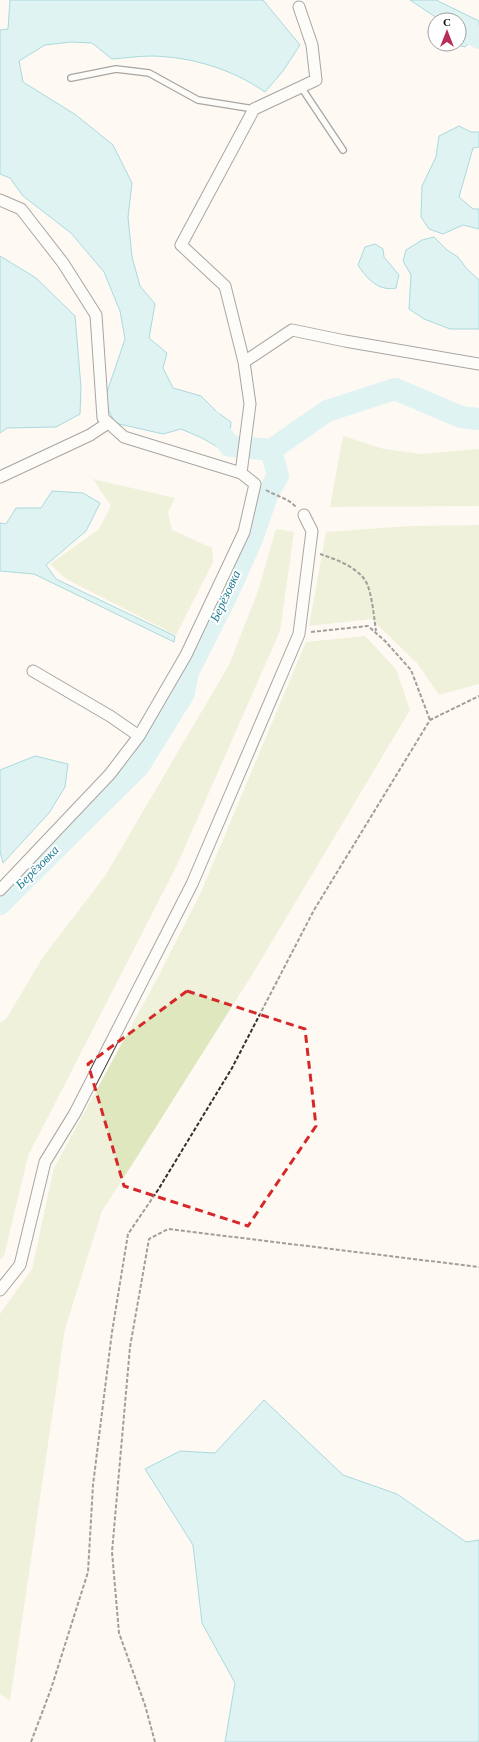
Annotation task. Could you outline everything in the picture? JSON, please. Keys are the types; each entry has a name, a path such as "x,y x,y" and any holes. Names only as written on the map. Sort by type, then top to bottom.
{"street":[{"path":"241,473 250,404 244,362 225,286 181,245 254,109 316,80 312,45 300,7"},
{"path":"0,200 21,209 63,263 96,315 103,418 124,437 241,473 255,484 244,532 186,655 138,736 110,774 0,890"},
{"path":"244,362 292,330 345,341 479,364"},
{"path":"0,477 90,435 108,423"},
{"path":"0,1290 20,1265 45,1162 75,1113 192,884 299,634 312,531 304,515"},
{"path":"33,671 110,716 138,736"}],"lane":[{"path":"71,78 116,69 149,73 198,100 254,109"},
{"path":"301,86 343,150"}],"path":[{"path":"262,488 275,496 291,501 304,515"},
{"path":"310,548 345,563 365,580 373,607 376,632"},
{"path":"299,634 368,626 376,632 411,670 430,720"},
{"path":"32,1742 51,1689 88,1572 93,1485 112,1332 128,1234 158,1190 232,1068 314,910 430,720 479,696"},
{"path":"155,1742 145,1705 119,1633 112,1552 130,1347 149,1239 168,1229 479,1267"}],"highlighted area":[{"path":"187,991 305,1029 316,1126 248,1226 124,1186 88,1064"}],"green space":[{"path":"343,436 384,449 421,454 479,449 479,506 330,507"},
{"path":"93,479 175,498 168,512 172,530 212,548 213,562 176,635 66,579 50,564 99,529 111,506"},
{"path":"479,525 479,684 439,695 417,663 371,619 309,626 326,532 410,526"},
{"path":"276,529 294,532 280,631 177,865 28,1156 4,1256 0,1260 0,1023 6,1019 43,957 105,876 229,665 258,591"},
{"path":"365,636 396,669 410,710 255,970 102,1211 65,1329 10,1701 0,1694 0,1314 32,1269 54,1168 158,977 201,892 306,642"}],"water":[{"path":"10,0 263,0 300,45 283,71 265,92 239,77 197,62 167,57 147,56 112,59 92,43 71,42 45,45 19,61 23,82 76,115 113,145 132,183 128,217 132,257 140,286 155,304 149,338 167,353 163,368 173,388 201,396 217,412 231,422 228,453 202,438 181,429 163,434 115,423 104,401 125,339 120,311 104,272 71,233 23,196 10,178 0,174 0,30 8,29"},
{"path":"410,0 436,0 461,12 428,12"},
{"path":"467,15 479,21 479,33 467,45"},
{"path":"459,126 471,132 479,132 479,147 473,148 459,197 473,209 479,209 479,229 463,225 443,234 429,229 421,217 422,186 436,157 439,136"},
{"path":"434,237 447,250 458,257 467,269 479,280 479,329 450,329 424,319 409,309 411,275 403,261 406,250 422,240"},
{"path":"375,244 383,249 384,257 399,275 396,288 384,288 374,283 365,275 358,265 365,247"},
{"path":"0,256 36,278 75,316 81,387 80,414 56,427 7,428 0,433"},
{"path":"52,491 83,493 100,503 86,531 46,565 56,579 175,636 174,642 34,574 0,571 0,523 6,524 16,508 41,508"},
{"path":"35,756 68,764 65,787 49,813 3,863 0,851 0,770"},
{"path":"264,1400 343,1475 397,1494 466,1542 479,1540 479,1742 225,1742 235,1683 202,1623 193,1545 145,1469 180,1451 215,1453"}],"waterway":[{"path":"467,30 479,38"},
{"name":"Берёзовка","path":"0,904 139,766 184,693 188,672 226,597 252,539 268,493 278,476 271,450 327,411 395,389 461,417 479,419"},
{"path":"211,421 230,446 271,450"}]}
